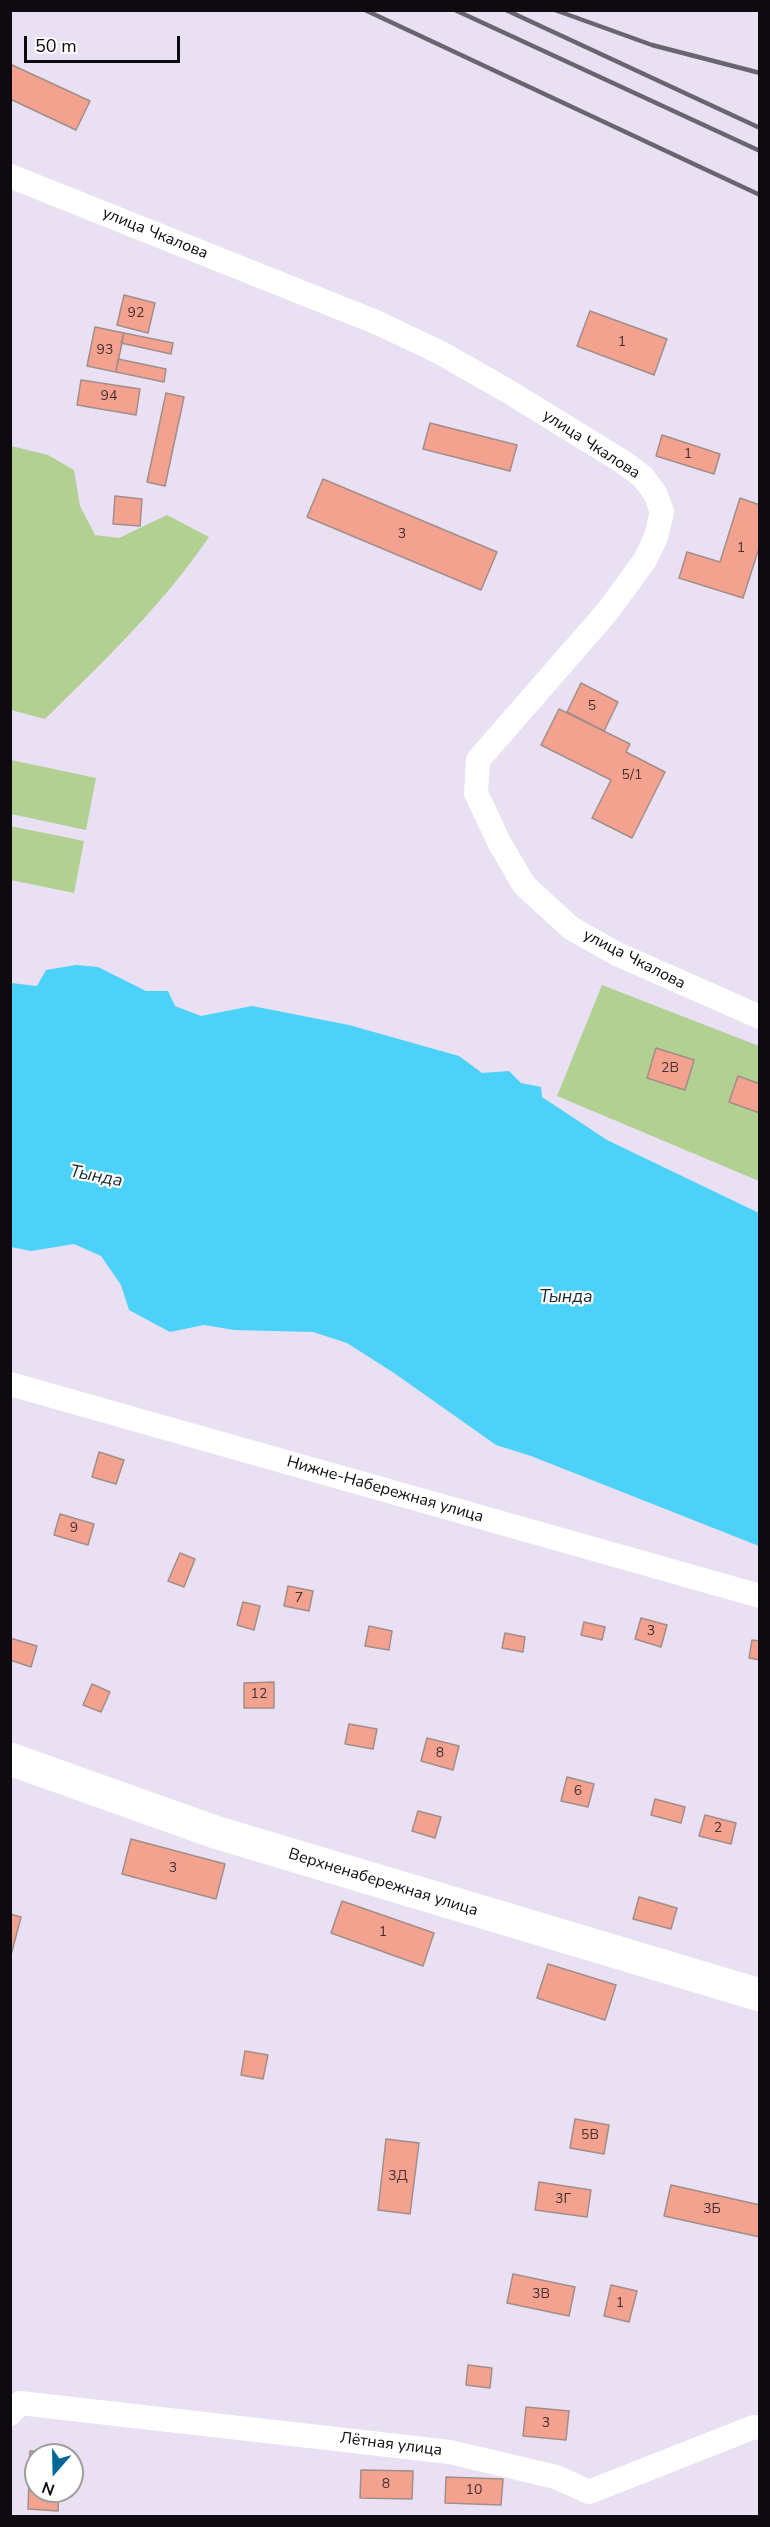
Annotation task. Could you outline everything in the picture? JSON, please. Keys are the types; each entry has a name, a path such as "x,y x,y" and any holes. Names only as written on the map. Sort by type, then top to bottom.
{"street":[{"name":"улица Чкалова","path":"10,176 378,323 441,353 511,393 642,476 655,493 662,512 656,537 645,560 607,612 478,760 476,793 499,842 524,885 571,928 637,964 759,1017"},
{"name":"Нижне-Набережная улица","path":"10,1384 759,1596"},
{"name":"Верхненабережная улица","path":"10,1759 226,1835 759,1995"},
{"name":"Лётная улица","path":"10,2414 20,2403 450,2452 556,2477 589,2492 754,2427 759,2428"}],"green space":[{"path":"11,446 48,455 74,470 80,506 95,535 119,538 167,515 209,537 152,610 45,719 11,710"},
{"path":"11,760 96,778 86,830 11,814"},
{"path":"10,826 84,841 74,893 11,880"},
{"path":"602,985 759,1046 759,1181 557,1096"}],"water":[{"name":"Тында","path":"76,965 98,967 146,991 168,991 175,1006 201,1016 252,1006 349,1025 459,1056 482,1073 509,1071 521,1083 541,1087 542,1097 607,1140 759,1213 759,1546 531,1456 496,1445 347,1343 313,1332 234,1330 204,1325 170,1332 129,1310 121,1285 101,1256 74,1244 31,1251 11,1247 11,983 37,986 46,970"}],"building":[{"path":"10,64 90,101 76,130 10,99"},
{"path":"124,295 155,303 148,333 117,325"},
{"path":"590,311 667,339 654,375 577,346"},
{"path":"95,327 124,333 116,372 87,366"},
{"path":"124,333 173,343 171,354 121,343"},
{"path":"118,359 166,369 164,382 116,372"},
{"path":"81,380 140,389 136,415 77,405"},
{"path":"166,393 184,397 165,486 147,482"},
{"path":"430,423 517,445 510,471 423,449"},
{"path":"662,435 720,454 714,474 656,456"},
{"path":"323,479 497,552 481,590 307,517"},
{"path":"115,496 142,499 140,526 113,524"},
{"path":"740,498 760,505 760,545 743,598 679,578 687,552 720,562"},
{"path":"581,683 618,702 604,731 567,712"},
{"path":"559,709 630,744 626,752 665,772 632,838 592,818 611,780 541,745"},
{"path":"656,1048 694,1060 685,1090 647,1078"},
{"path":"738,1076 760,1084 760,1113 729,1102"},
{"path":"99,1452 124,1460 116,1484 92,1477"},
{"path":"60,1514 94,1524 88,1545 54,1535"},
{"path":"180,1553 195,1559 184,1587 168,1581"},
{"path":"288,1586 313,1591 309,1611 284,1606"},
{"path":"243,1602 260,1606 254,1630 237,1625"},
{"path":"641,1618 667,1625 661,1647 635,1639"},
{"path":"584,1622 605,1627 602,1640 581,1635"},
{"path":"369,1626 392,1631 389,1650 365,1646"},
{"path":"505,1633 525,1637 523,1652 502,1648"},
{"path":"10,1638 37,1646 31,1667 10,1660"},
{"path":"752,1640 760,1641 760,1660 749,1658"},
{"path":"274,1682 274,1708 244,1708 244,1683"},
{"path":"92,1684 110,1692 101,1712 83,1705"},
{"path":"349,1724 377,1729 373,1749 345,1744"},
{"path":"427,1738 459,1746 453,1770 421,1761"},
{"path":"567,1777 594,1784 588,1807 561,1801"},
{"path":"655,1799 685,1807 681,1823 651,1815"},
{"path":"418,1811 441,1817 435,1838 412,1831"},
{"path":"705,1815 736,1823 731,1844 699,1836"},
{"path":"131,1839 225,1864 216,1899 122,1874"},
{"path":"639,1897 677,1908 671,1929 633,1919"},
{"path":"342,1901 434,1933 423,1966 331,1933"},
{"path":"10,1914 21,1917 10,1959"},
{"path":"548,1964 616,1985 605,2020 537,1998"},
{"path":"245,2051 268,2055 263,2079 241,2075"},
{"path":"575,2119 609,2125 604,2154 570,2148"},
{"path":"386,2139 419,2143 410,2214 378,2210"},
{"path":"539,2182 591,2190 587,2217 535,2210"},
{"path":"671,2185 760,2205 760,2237 664,2216"},
{"path":"513,2274 575,2287 569,2316 507,2303"},
{"path":"611,2285 637,2291 629,2322 604,2316"},
{"path":"468,2365 492,2368 490,2388 466,2385"},
{"path":"526,2407 569,2411 566,2440 523,2436"},
{"path":"361,2470 413,2471 412,2499 360,2498"},
{"path":"446,2477 503,2479 501,2505 445,2503"},
{"path":"28,2503 58,2503 58,2511 28,2509"}],"railway":[{"path":"365,10 760,195"},
{"path":"455,10 760,151"},
{"path":"506,10 760,128"},
{"path":"555,10 652,45 760,73"}]}
